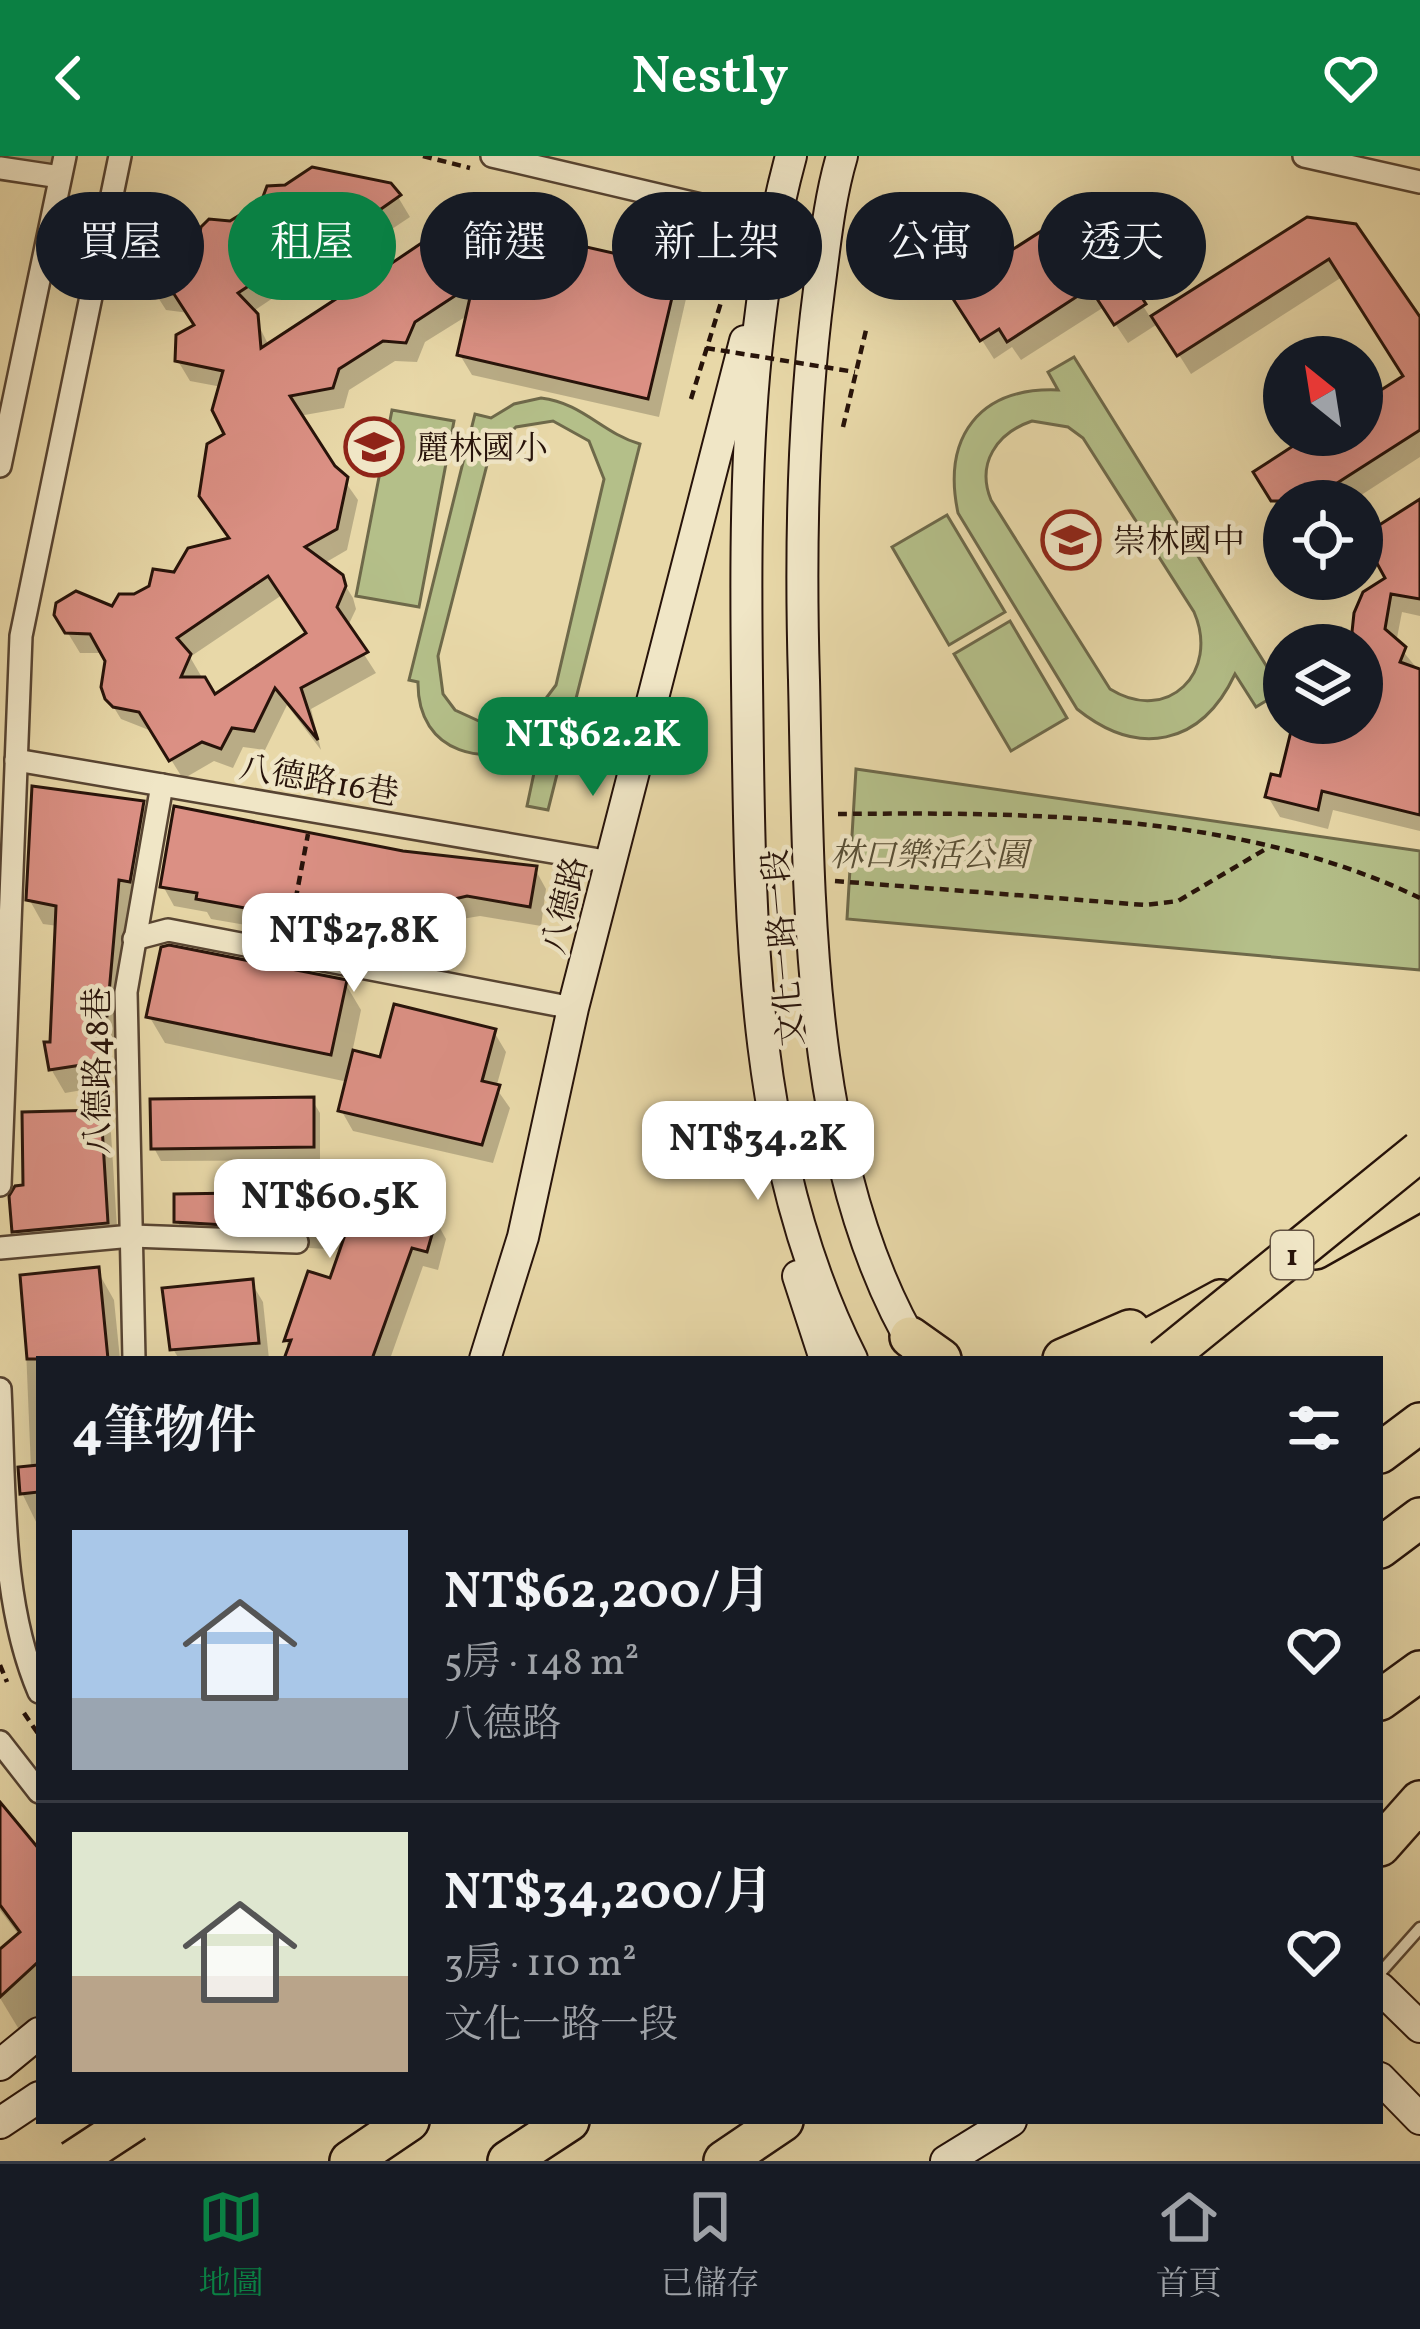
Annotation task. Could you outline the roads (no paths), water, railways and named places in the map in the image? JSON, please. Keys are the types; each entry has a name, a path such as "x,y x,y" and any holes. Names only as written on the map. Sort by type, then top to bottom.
{"highway":[{"name":"1","path":"1168,1356 1420,1151"},
{"path":"1118,1356 1420,1190"},
{"path":"1069,1356 1315,1237 1379,1214"},
{"path":"1383,1451 1420,1423"},
{"path":"1383,1547 1420,1519"},
{"path":"1383,1698 1420,1671"},
{"path":"1383,1843 1420,1801"},
{"path":"74,2161 112,2124"},
{"path":"74,2161 130,2124"},
{"path":"350,2161 405,2124"},
{"path":"508,2161 564,2124"},
{"path":"541,2161 588,2124"},
{"path":"724,2161 779,2124"}],"main road":[{"name":"文化一路一段","path":"781,192 791,156"},
{"name":"文化一路一段","path":"842,156 832,188 810,355 802,497 811,879 836,1118 857,1210 924,1352"},
{"name":"八德路","path":"485,1356 523,1238 573,1008 756,300"},
{"name":"文化一路一段","path":"763,300 750,466 748,806 760,1019 785,1175 817,1278 851,1356"},
{"path":"785,1175 799,1281 824,1356"},
{"path":"1383,1991 1420,2027"},
{"path":"0,2065 36,2035"},
{"path":"1383,2081 1420,2119"},
{"path":"0,2123 36,2099"},
{"path":"946,2161 1006,2124"}],"street":[{"path":"0,1185 16,760 10,633 120,156"},
{"path":"492,156 645,192"},
{"path":"1304,156 1420,182"},
{"path":"0,168 62,167 0,466"},
{"name":"八德路16巷","path":"16,760 611,862"},
{"name":"八德路48巷","path":"134,1356 126,992 162,785"},
{"path":"134,939 168,930 573,1008"},
{"path":"0,1248 131,1236 297,1242"},
{"path":"0,1390 8,1568 20,1651 36,1686"},
{"path":"0,1742 36,1788"}],"lane":[{"path":"1383,1969 1420,1928"}],"place":[{"name":"麗林國小","path":"374,447"},
{"name":"崇林國中","path":"1071,540"}],"park label":[{"name":"林口樂活公園","path":"929,854"}]}
